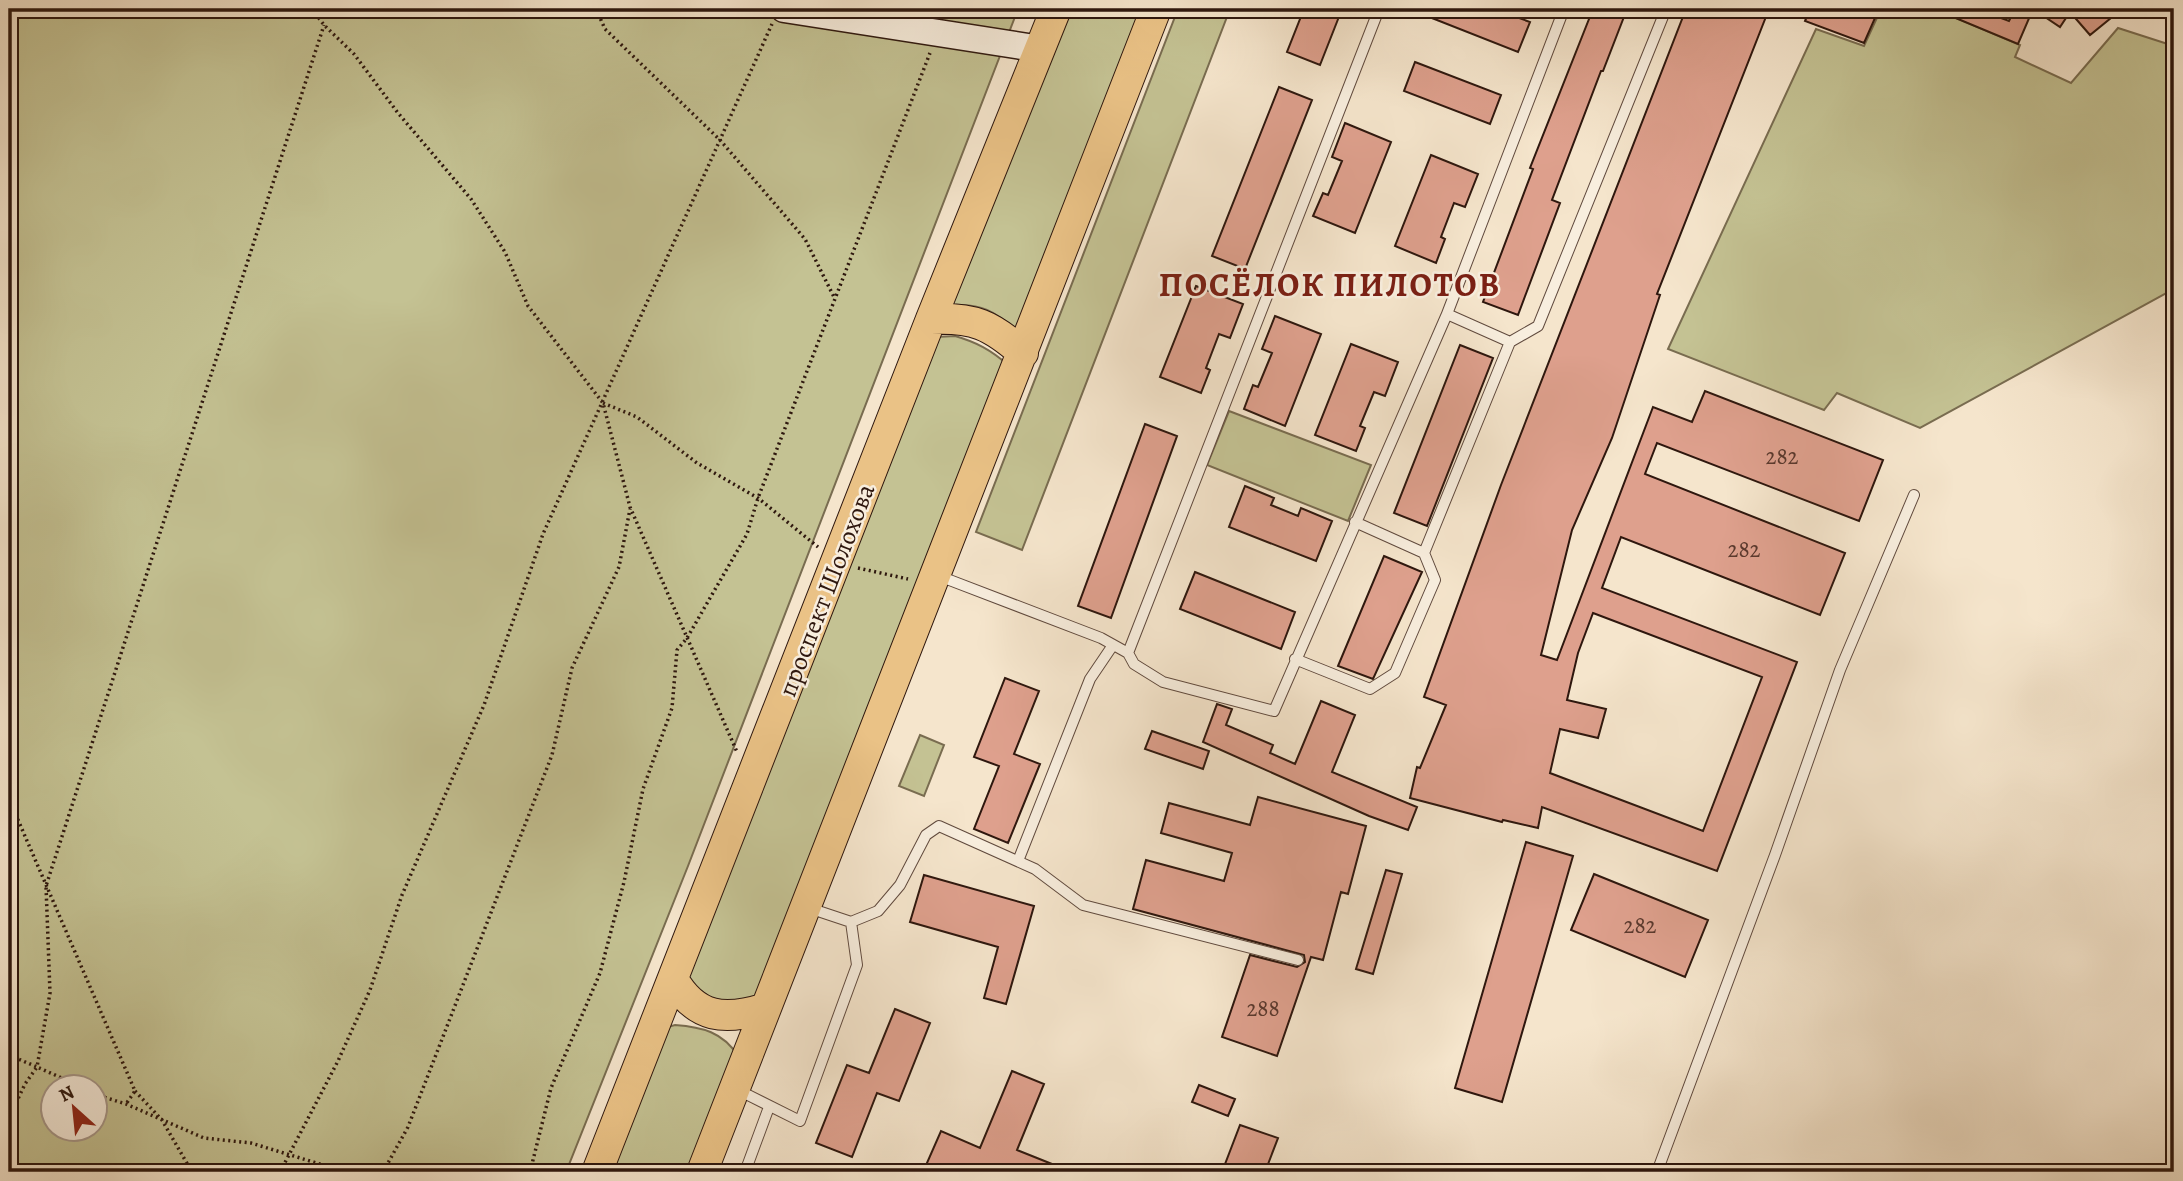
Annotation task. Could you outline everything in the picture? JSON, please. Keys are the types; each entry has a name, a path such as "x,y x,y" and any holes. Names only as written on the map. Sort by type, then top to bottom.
{"main road":[{"name":"проспект Шолохова","path":"597,1172 931,319 1056,9"},
{"path":"702,1172 1156,9"},
{"path":"931,319 961,319 992,327 1023,353"},
{"path":"673,979 682,995 702,1010 721,1016 745,1015 766,1008"},
{"path":"656,1022 675,1016 699,1019 719,1026 736,1040 747,1056"}],"street":[{"path":"778,15 938,33 1041,49"}],"lane":[{"path":"1128,653 1379,9"},
{"path":"934,579 1113,645 1128,653 1135,664 1163,682 1274,711 1447,314 1564,9"},
{"path":"1295,659 1370,689 1395,673 1434,580 1424,553 1510,342 1538,326 1666,9"},
{"path":"1447,314 1510,342"},
{"path":"1657,1172 1775,855 1840,670 1913,495"},
{"path":"1355,522 1424,553"},
{"path":"1018,861 1090,679 1113,645"},
{"path":"806,906 851,922 878,911 900,885 926,835 939,826 1035,869 1083,905 1298,960"},
{"path":"735,1088 800,1121 857,965 851,922"},
{"path":"745,1172 769,1107"}],"path":[{"path":"312,9 324,25 354,54 398,113 471,199 505,252 528,306 603,403 630,507 750,783"},
{"path":"596,9 605,29 720,140 805,239 835,299"},
{"path":"280,1172 338,1061 370,990 402,895 484,705 543,534 778,15"},
{"path":"9,1118 25,1084 37,1067 50,993 46,886 324,25"},
{"path":"530,1172 551,1088 600,973 624,882 643,789 671,708 677,650 687,638 747,534 758,498 938,33"},
{"path":"603,403 636,417 696,463 758,498 836,563 934,579"},
{"path":"383,1172 408,1127 552,755 572,668 619,566 630,507"},
{"path":"9,799 135,1091 162,1120 192,1172"},
{"path":"9,1055 48,1072"},
{"path":"126,1104 135,1091"},
{"path":"108,1098 204,1138 251,1143 346,1172"}],"shaded area":[{"path":"9,9 1018,9 688,866 566,1172 9,1172"},
{"path":"1070,9 1141,9 1018,331 979,307 950,306"},
{"path":"1178,9 1230,9 1022,550 976,532"},
{"path":"1881,9 1900,12 1902,9 1935,9 2020,45 2015,57 2071,83 2118,28 2174,46 2174,289 1920,428 1837,393 1824,410 1668,349 1816,29 1864,46"},
{"path":"955,336 983,347 1008,365 759,1000 724,1007 683,978 936,337"},
{"path":"1229,411 1371,465 1348,521 1207,465"},
{"path":"920,735 944,745 924,796 899,786"},
{"path":"675,1025 711,1032 726,1041 738,1056 692,1172 608,1172 664,1028"}],"building":[{"path":"1304,9 1342,9 1320,65 1287,52"},
{"path":"1409,9 1494,9 1530,22 1518,52"},
{"path":"1593,9 1627,9 1552,200 1560,203 1518,315 1483,302 1533,169 1530,168"},
{"path":"1686,9 1769,9 1657,294 1660,295 1612,438 1572,530 1541,655 1557,660 1653,407 1692,422 1705,391 1883,460 1859,521 1657,443 1645,474 1845,553 1820,615 1621,537 1602,588 1797,662 1717,871 1542,807 1538,828 1503,820 1502,822 1410,798 1417,767 1420,768 1446,705 1424,697 1501,485","holes":["1593,613 1762,677 1703,831 1550,773 1560,729 1598,738 1606,709 1567,700 1578,653"]},
{"path":"1810,9 1879,9 1864,43 1805,21"},
{"path":"1934,9 1977,9 2009,21 2015,9 2033,9 2018,44"},
{"path":"2033,9 2122,9 2090,35 2070,12 2060,27"},
{"path":"1415,62 1501,95 1490,124 1404,91"},
{"path":"1279,87 1312,100 1245,269 1212,256"},
{"path":"1345,123 1391,142 1355,233 1313,216 1323,193 1328,195 1342,161 1332,157"},
{"path":"1431,155 1478,174 1465,207 1454,203 1441,237 1445,239 1436,263 1395,246"},
{"path":"1196,286 1243,304 1230,338 1219,334 1206,368 1210,370 1201,393 1160,377"},
{"path":"1275,316 1321,334 1285,426 1244,409 1253,385 1258,387 1272,353 1262,349"},
{"path":"1351,344 1398,362 1385,396 1374,392 1360,426 1365,428 1356,451 1315,435"},
{"path":"1460,345 1493,358 1427,526 1394,513"},
{"path":"1145,424 1177,436 1111,618 1078,606"},
{"path":"1245,486 1274,498 1271,505 1298,516 1301,508 1332,521 1316,561 1229,527"},
{"path":"1384,556 1422,572 1373,679 1338,666"},
{"path":"1195,572 1295,612 1281,649 1180,609"},
{"path":"1005,678 1039,691 1014,754 1040,764 1008,843 974,829 999,766 974,757"},
{"path":"1321,701 1355,715 1332,772 1417,807 1408,830 1369,816 1203,742 1217,704 1232,709 1226,725 1273,745 1270,753 1295,764"},
{"path":"1152,731 1209,751 1203,769 1145,749"},
{"path":"1258,797 1366,826 1348,894 1341,892 1323,960 1311,957 1277,1056 1222,1037 1250,955 1297,967 1305,962 1304,955 1133,909 1146,860 1224,881 1232,853 1161,833 1169,803 1250,825"},
{"path":"1526,842 1573,856 1502,1102 1455,1088"},
{"path":"1386,870 1402,874 1373,974 1356,969"},
{"path":"1594,874 1708,920 1685,977 1571,930"},
{"path":"924,875 1034,906 1006,1004 984,998 998,947 910,922"},
{"path":"895,1009 930,1023 899,1101 877,1093 852,1157 816,1143 847,1065 869,1073"},
{"path":"1012,1071 1044,1084 1017,1150 1072,1172 923,1172 941,1131 980,1148"},
{"path":"1199,1085 1235,1099 1228,1116 1192,1102"},
{"path":"1240,1125 1278,1138 1265,1172 1222,1172"}],"district":[{"name":"ПОСЁЛОК ПИЛОТОВ","path":"1330,284"}]}
